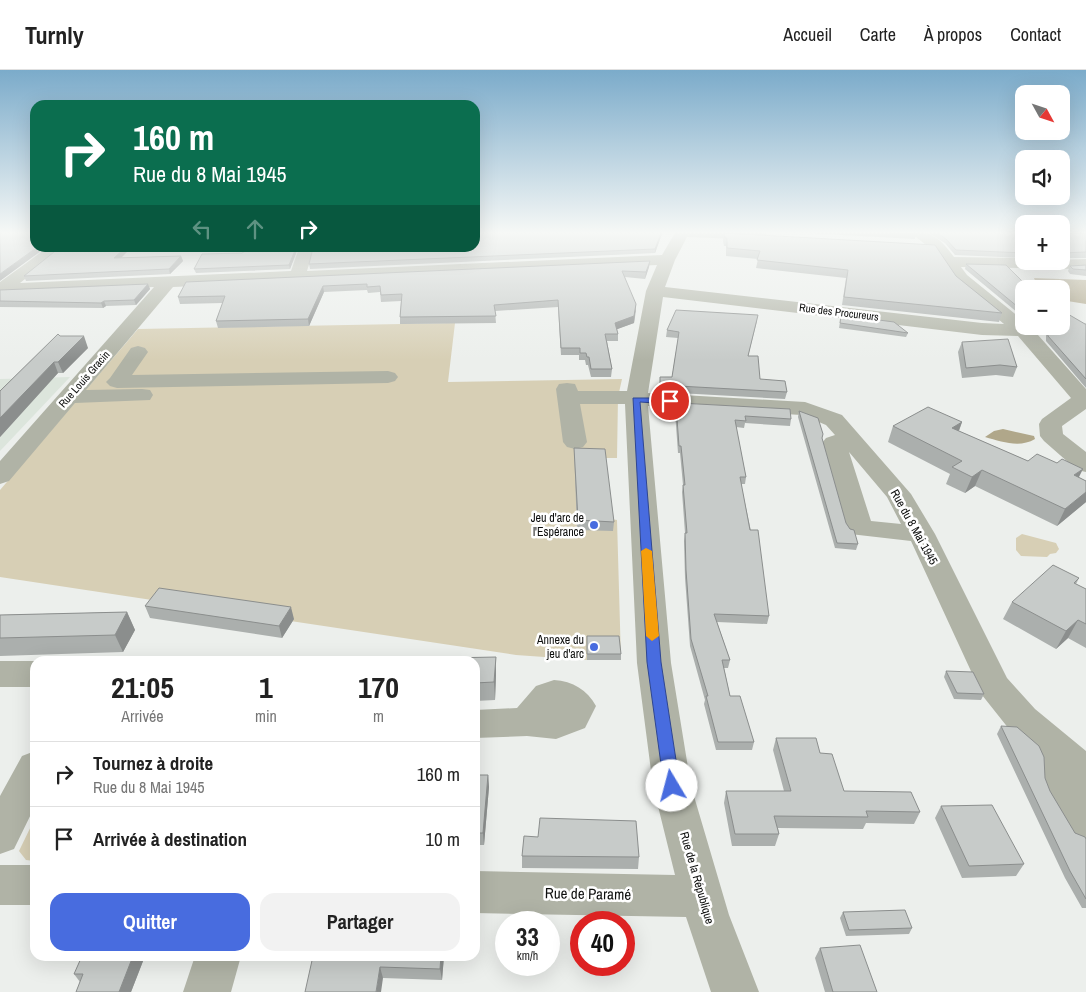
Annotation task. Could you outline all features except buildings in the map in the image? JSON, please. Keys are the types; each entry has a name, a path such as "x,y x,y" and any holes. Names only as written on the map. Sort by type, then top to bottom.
{"street":[{"path":"1,289 21,274"},
{"path":"1,289 362,274"},
{"name":"Rue de la République","path":"662,274 655,291 636,398 654,662 672,786 701,896 716,945 735,992"},
{"path":"957,274 1015,323"},
{"name":"Rue Louis Gracin","path":"0,476 168,282"},
{"name":"Rue des Procureurs","path":"655,291 982,330 1015,330"},
{"path":"1027,335 1086,402"},
{"path":"138,352 117,382 165,383 388,377"},
{"path":"68,397 144,395 165,383"},
{"name":"Rue du 8 Mai 1945","path":"575,442 568,393 813,410 834,420 848,439 898,494 921,534 994,686 1022,719 1073,763"},
{"path":"1086,402 1080,402 1050,424 1052,436 1086,464"},
{"path":"848,439 834,444 860,528 921,534"},
{"path":"0,674 30,674"},
{"path":"480,724 527,722"},
{"path":"1073,763 1061,785 1086,826"},
{"path":"0,836 30,777"},
{"path":"0,884 30,885"},
{"name":"Rue de Paramé","path":"480,892 701,896"},
{"path":"207,992 216,961"}],"shaded area":[{"path":"1034,278 1086,280 1086,304 1070,301 1070,280 1035,280"},
{"path":"455,323 448,382 622,379 618,397 617,458 605,458 611,519 617,520 621,660 587,660 516,655 0,577 0,490 138,329"},
{"path":"70,377 0,451 0,379"},
{"path":"1003,429 1034,436 1035,439 1017,444 985,437 994,431"},
{"path":"1022,534 1056,543 1059,549 1056,553 1050,554 1047,557 1021,556 1016,550 1016,538"},
{"path":"30,828 30,860 26,860 19,851"}],"slow traffic":[{"path":"646,551 652,636"}],"place":[{"name":"Jeu d'arc de l'Espérance","path":"594,525"},
{"name":"Annexe du jeu d'arc","path":"594,647"}],"route":[{"path":"670,401 636,400 654,662 672,786"}]}
